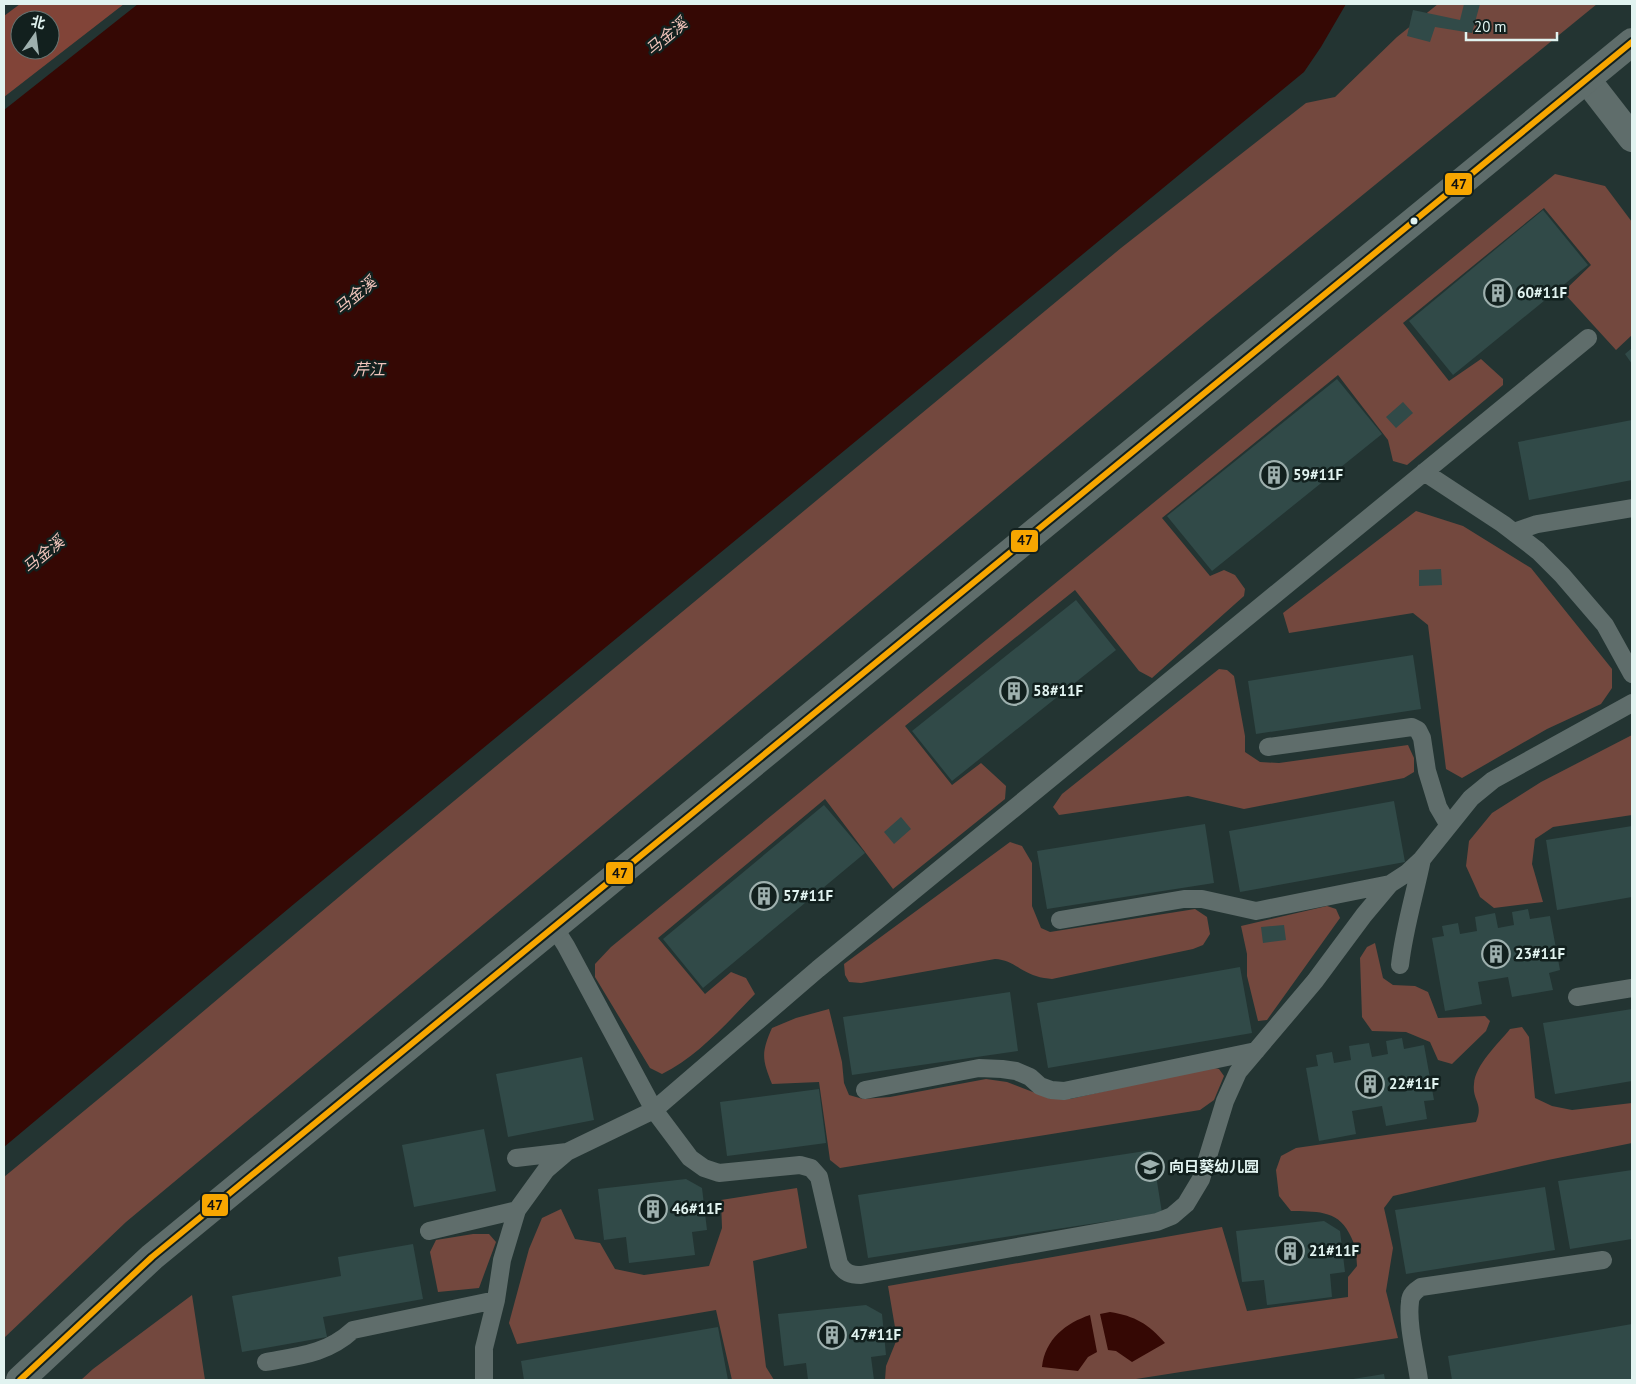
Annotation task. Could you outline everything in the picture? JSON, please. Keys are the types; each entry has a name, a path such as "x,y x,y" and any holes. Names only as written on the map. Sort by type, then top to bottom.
{"street":[{"path":"20,1380 152,1257 1630,43"},
{"path":"1587,80 1632,138"}],"lane":[{"path":"484,1380 484,1348 496,1300 502,1260 517,1210 546,1170 567,1152 654,1110 825,962 1588,338"},
{"path":"1424,472 1514,532 1571,584 1627,655 1632,674"},
{"path":"1514,532 1545,523 1632,508"},
{"path":"554,927 654,1110 690,1158 704,1168 719,1173 800,1165 811,1168 819,1177 838,1264 851,1275 861,1275 1157,1222 1172,1216 1186,1204 1201,1179 1225,1102 1238,1072 1315,981 1364,915 1390,884 1408,873 1422,859 1448,824 1471,798 1493,780 1632,703"},
{"path":"1268,746 1412,727 1418,730 1422,738 1427,771 1438,807 1448,824"},
{"path":"1400,965 1404,933 1422,859"},
{"path":"1060,920 1184,899 1202,899 1256,911 1390,884"},
{"path":"1576,996 1632,988"},
{"path":"865,1090 979,1068 1016,1071 1030,1077 1040,1086 1052,1090 1064,1090 1256,1050"},
{"path":"516,1158 567,1152"},
{"path":"429,1231 517,1210"},
{"path":"1419,1380 1410,1301 1413,1293 1421,1287 1603,1260"},
{"path":"266,1362 313,1353 341,1342 353,1330 496,1300"}],"shaded area":[{"path":"20,4 124,4 60,54 60,10 12,10"},
{"path":"1438,4 1597,4 1213,317 126,1222 4,1338 4,1177 1121,248 1306,103 1335,97 1397,37"},
{"path":"10,12 10,60 52,60 4,97 4,16"},
{"path":"1555,174 1605,186 1632,222 1632,335 1616,350 1563,292 1591,265 1544,208 1403,323 1449,381 1481,359 1503,379 1503,385 1407,465 1393,461 1388,440 1338,375 1162,518 1210,576 1224,570 1235,575 1245,589 1244,596 1152,678 1139,671 1075,590 905,726 952,785 981,763 1006,786 1005,799 893,889 825,799 658,938 705,994 731,972 746,978 755,994 712,1038 688,1058 662,1074 650,1068 595,977 595,964 611,947"},
{"path":"1416,511 1463,526 1531,568 1612,669 1612,688 1601,704 1547,729 1462,778 1446,769 1428,625 1413,613 1289,633 1283,613"},
{"path":"1219,669 1227,670 1234,676 1245,736 1245,752 1260,762 1279,763 1408,745 1414,758 1414,772 1404,778 1244,809 1188,796 1059,815 1053,807 1062,794"},
{"path":"1632,735 1632,815 1553,827 1535,839 1532,864 1543,902 1494,908 1480,897 1466,866 1469,841 1492,813 1541,782"},
{"path":"1010,842 1022,846 1032,863 1032,906 1041,928 1050,932 1195,909 1207,917 1210,934 1203,945 1193,949 1052,979 1036,976 1007,961 995,959 861,983 849,982 845,975 844,964"},
{"path":"1327,906 1336,909 1340,918 1267,1020 1258,1021 1247,976 1247,954 1241,926"},
{"path":"1375,943 1383,978 1393,985 1415,986 1428,992 1438,1018 1485,1016 1490,1021 1486,1031 1452,1064 1438,1060 1430,1042 1406,1032 1372,1031 1362,1017 1360,958 1367,947"},
{"path":"829,1009 842,1062 844,1083 849,1095 863,1099 890,1097 986,1079 1007,1082 1051,1099 1070,1099 1211,1067 1219,1069 1224,1076 1214,1100 1200,1110 840,1168 830,1160 819,1082 772,1084 764,1056 772,1028 796,1018"},
{"path":"1522,1027 1529,1037 1535,1098 1552,1106 1572,1110 1632,1103 1632,1143 1548,1160 1393,1196 1384,1208 1393,1248 1386,1291 1398,1338 1135,1380 885,1380 886,1366 897,1339 888,1286 1222,1227 1247,1311 1348,1297 1348,1277 1357,1266 1355,1249 1351,1238 1344,1225 1331,1216 1316,1212 1291,1211 1279,1196 1276,1170 1281,1156 1296,1148 1476,1122 1479,1110 1474,1084 1478,1070 1510,1029"},
{"path":"797,1188 807,1248 753,1261 766,1367 774,1380 732,1380 716,1310 517,1344 509,1323 529,1249 542,1218 561,1209 575,1239 600,1243 615,1269 644,1275 709,1266 722,1228 721,1200"},
{"path":"473,1234 489,1234 496,1242 479,1288 438,1292 430,1252 436,1240"},
{"path":"192,1295 205,1380 81,1380 93,1369"}],"water":[{"name":"芹江","path":"138,4 1346,4 1304,72 294,904 4,1147 4,110"},
{"path":"1110,1312 1141,1322 1165,1343 1132,1362 1116,1351 1108,1350 1100,1314"},
{"path":"1090,1315 1097,1352 1088,1357 1078,1371 1042,1367 1047,1348 1052,1340 1065,1328"}],"building":[{"path":"1464,4 1480,4 1472,33 1435,27 1430,42 1407,36 1413,10 1460,20"},
{"name":"60#11F","path":"1543,210 1588,265 1453,375 1409,321"},
{"path":"1632,348 1632,364 1625,354"},
{"name":"59#11F","path":"1337,379 1382,434 1212,571 1167,516"},
{"path":"1403,402 1413,413 1396,428 1386,417"},
{"path":"1632,420 1632,480 1529,500 1518,442"},
{"path":"1441,569 1442,585 1419,586 1419,570"},
{"name":"58#11F","path":"1076,600 1116,650 952,781 912,731"},
{"path":"1413,655 1421,709 1256,734 1248,681"},
{"path":"1394,801 1405,862 1240,892 1229,831"},
{"name":"57#11F","path":"824,805 865,853 703,988 663,939"},
{"path":"901,817 911,829 894,844 884,832"},
{"path":"1205,824 1214,883 1047,909 1037,851"},
{"path":"1632,826 1632,897 1557,910 1546,840"},
{"name":"23#11F","path":"1528,909 1530,919 1550,916 1560,970 1549,973 1553,990 1512,997 1508,977 1478,982 1482,1004 1445,1011 1432,938 1444,936 1442,926 1458,923 1460,934 1477,931 1475,917 1495,913 1498,928 1514,925 1512,912"},
{"path":"1284,925 1286,940 1263,943 1261,927"},
{"path":"1240,967 1252,1033 1048,1068 1037,1003"},
{"path":"1010,992 1018,1051 852,1075 843,1017"},
{"path":"1632,1009 1632,1081 1555,1094 1543,1023"},
{"name":"22#11F","path":"1402,1038 1404,1049 1424,1045 1434,1100 1424,1101 1427,1119 1386,1126 1382,1106 1352,1111 1356,1134 1319,1141 1306,1068 1318,1066 1316,1055 1332,1052 1334,1063 1351,1060 1349,1046 1369,1043 1372,1057 1388,1054 1386,1041"},
{"path":"582,1057 594,1120 508,1137 496,1074"},
{"path":"819,1089 826,1143 727,1156 720,1102"},
{"path":"484,1129 496,1191 414,1207 402,1145"},
{"path":"1152,1150 1162,1213 868,1258 858,1195"},
{"path":"1632,1170 1632,1239 1570,1249 1558,1181"},
{"name":"46#11F","path":"686,1179 702,1188 707,1230 692,1232 695,1255 629,1263 626,1237 604,1240 598,1189"},
{"path":"1545,1187 1555,1250 1406,1274 1395,1210"},
{"name":"21#11F","path":"1324,1221 1340,1231 1345,1272 1330,1274 1332,1297 1267,1305 1264,1280 1242,1282 1236,1231"},
{"path":"413,1244 423,1299 323,1317 327,1337 242,1352 232,1296 341,1276 338,1257"},
{"name":"47#11F","path":"866,1305 882,1314 886,1355 871,1357 874,1380 808,1380 806,1363 784,1366 778,1314"},
{"path":"1632,1324 1632,1380 1452,1380 1448,1356"},
{"path":"718,1327 728,1380 524,1380 521,1361"},
{"path":"1384,1374 1385,1380 1353,1380 1353,1379"}],"transit line":[{"name":"47","path":"20,1380 152,1257 1632,42"}],"place":[{"name":"60#11F","path":"1498,293"},
{"name":"59#11F","path":"1274,475"},
{"name":"58#11F","path":"1014,691"},
{"name":"57#11F","path":"764,896"},
{"name":"23#11F","path":"1496,954"},
{"name":"22#11F","path":"1370,1084"},
{"name":"向日葵幼儿园","path":"1150,1167"},
{"name":"46#11F","path":"653,1209"},
{"name":"21#11F","path":"1290,1251"},
{"name":"47#11F","path":"832,1335"}],"water label":[{"name":"马金溪","path":"666,36"},
{"name":"马金溪","path":"355,295"},
{"name":"马金溪","path":"43,554"}]}
